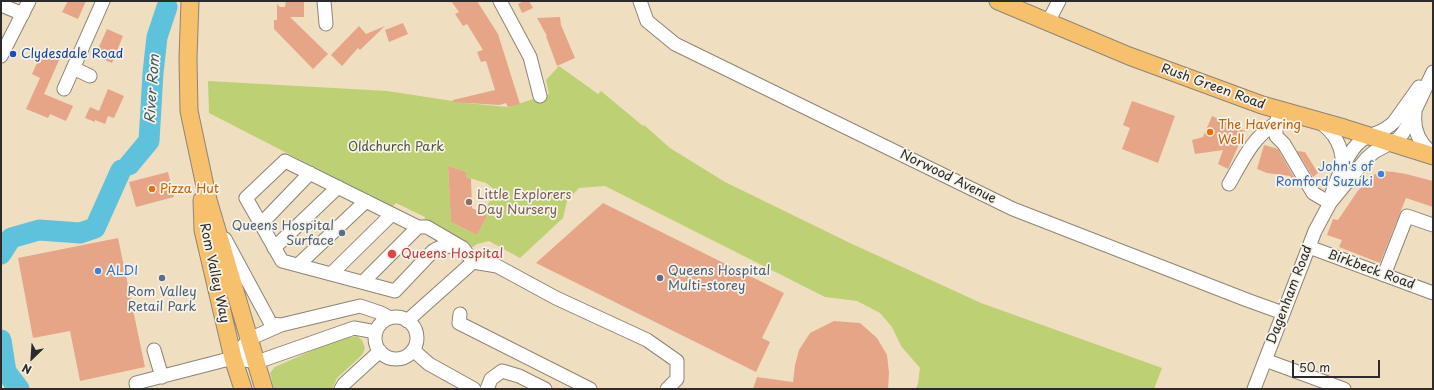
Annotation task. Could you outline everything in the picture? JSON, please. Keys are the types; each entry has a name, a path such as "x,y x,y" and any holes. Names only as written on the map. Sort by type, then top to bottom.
{"main road":[{"name":"Rom Valley Way","path":"190,1 188,58 189,111 214,219 264,389"},
{"name":"Rush Green Road","path":"998,1 1278,117 1314,120 1433,155"},
{"name":"Rom Valley Way","path":"200,162 203,230 233,358 243,389"}],"street":[{"path":"1,56 29,1"},
{"path":"64,89 103,1"},
{"path":"324,1 326,24"},
{"path":"500,1 530,57 540,96"},
{"name":"Norwood Avenue","path":"640,1 646,20 675,44 1013,209 1283,313"},
{"path":"1048,22 1059,1"},
{"path":"1,5 23,14"},
{"path":"74,68 90,76"},
{"name":"Dagenham Road","path":"1254,389 1315,231 1330,203 1366,159 1374,152 1391,143 1403,134 1433,71"},
{"name":"Dagenham Road","path":"1330,203 1336,182 1357,144 1370,136 1383,132 1394,122 1433,71"},
{"path":"1417,104 1414,120 1416,133 1425,147 1433,155"},
{"path":"1229,184 1253,143 1278,117"},
{"path":"1278,117 1276,136 1284,144 1314,193 1330,203"},
{"path":"1314,120 1327,128 1337,140 1342,154 1341,172"},
{"name":"Dagenham Road","path":"1391,143 1390,132 1394,122"},
{"name":"Dagenham Road","path":"1366,159 1370,148 1370,136"},
{"path":"463,248 448,245 439,247 433,251 395,291 282,261 246,198 286,161 418,227 428,227 463,248 473,262 497,266 556,298 647,340 677,361 677,379 668,389"},
{"path":"261,224 310,173"},
{"path":"274,248 338,187"},
{"path":"298,265 366,201"},
{"path":"331,274 392,214"},
{"path":"1384,275 1407,216 1433,225"},
{"path":"214,219 271,324 281,325"},
{"path":"363,282 418,227"},
{"name":"Birkbeck Road","path":"1309,248 1433,293"},
{"path":"408,321 473,262"},
{"path":"233,358 249,339 281,325 360,306 381,313 390,318 408,321 413,327 416,334 416,342 413,350 409,354 397,359 385,356 380,351 376,342 376,332 382,324 390,318"},
{"path":"460,314 458,323 590,389"},
{"path":"137,389 136,384 233,358 257,362 354,328 376,332"},
{"path":"154,350 162,377"},
{"path":"413,350 429,364 474,389"},
{"path":"341,389 344,384 380,351"},
{"path":"1265,360 1344,389"},
{"path":"487,389 491,379 502,370 519,376 545,389"}],"green space":[{"name":"Oldchurch Park","path":"559,66 598,94 601,91 670,148 725,182 850,243 981,303 1162,368 1154,389 916,389 920,368 901,346 892,327 880,313 857,301 825,297 605,186 579,188 567,201 563,218 520,258 489,241 477,244 470,249 424,223 425,217 396,203 392,207 209,113 208,81 387,91 466,103 508,107 549,94 546,80","holes":["448,166 466,172 466,177 486,183 495,190 483,214 487,216 477,235 451,222"]},
{"path":"357,336 362,340 365,348 362,355 337,378 332,389 274,389 270,373 275,367 336,340"}],"building":[{"path":"68,1 86,1 78,19 62,12"},
{"path":"286,1 304,1 304,17 290,17 328,54 313,69 274,29 274,20 277,20 277,4 280,7 285,7"},
{"path":"451,1 477,1 498,34 520,104 508,107 506,103 499,105 453,102 453,100 495,90 486,61 481,62 477,52 483,50 467,24 463,26 455,14 459,12"},
{"path":"524,1 529,1 533,8 522,13 518,4"},
{"path":"560,17 561,25 575,58 557,66 547,36 537,18"},
{"path":"403,23 408,34 389,42 385,30"},
{"path":"359,26 366,34 385,26 360,50 358,48 342,66 331,55"},
{"path":"107,29 123,36 112,63 95,56"},
{"path":"43,50 60,58 44,94 73,106 66,121 50,114 48,118 26,109 40,78 32,74"},
{"path":"108,89 124,96 114,118 108,116 105,124 85,118 90,107 99,111"},
{"path":"1132,101 1175,116 1158,163 1122,149 1130,128 1123,125"},
{"path":"1212,116 1245,131 1228,169 1218,164 1223,150 1195,154 1192,140 1203,137"},
{"path":"1264,145 1278,149 1299,186 1297,187 1290,176 1267,173 1257,169"},
{"path":"1297,151 1305,152 1318,173 1313,177"},
{"name":"Little Explorers Day Nursery","path":"448,166 466,172 466,177 471,179 472,208 487,216 477,235 451,222"},
{"path":"1381,171 1406,174 1433,181 1433,207 1406,198 1380,263 1339,247 1342,240 1327,235 1333,219 1338,220 1357,192 1370,177"},
{"name":"Pizza Hut","path":"168,172 174,197 136,207 129,182"},
{"name":"Queens Hospital Multi-storey","path":"603,203 784,293 762,338 770,342 756,372 536,263"},
{"path":"118,238 145,367 80,381 70,331 33,338 18,258"},
{"path":"834,321 860,323 877,338 887,355 889,373 888,389 753,389 757,377 793,382 799,350 810,333"}],"waterway":[{"name":"River Rom","path":"129,165 149,141 153,73 157,37 167,7"},
{"name":"River Rom","path":"1,254 11,238 39,230 80,233 95,228 121,170"},
{"name":"River Rom","path":"1,340 6,372 19,389"}],"place":[{"name":"Clydesdale Road","path":"13,54"},
{"name":"The Havering Well","path":"1210,132"},
{"name":"John's of Romford Suzuki","path":"1381,174"},
{"name":"Pizza Hut","path":"152,189"},
{"name":"Little Explorers Day Nursery","path":"469,202"},
{"name":"Queens Hospital Surface","path":"342,233"},
{"name":"Queens Hospital","path":"392,254"},
{"name":"ALDI","path":"98,271"},
{"name":"Rom Valley Retail Park","path":"162,278"},
{"name":"Queens Hospital Multi-storey","path":"660,278"}]}
